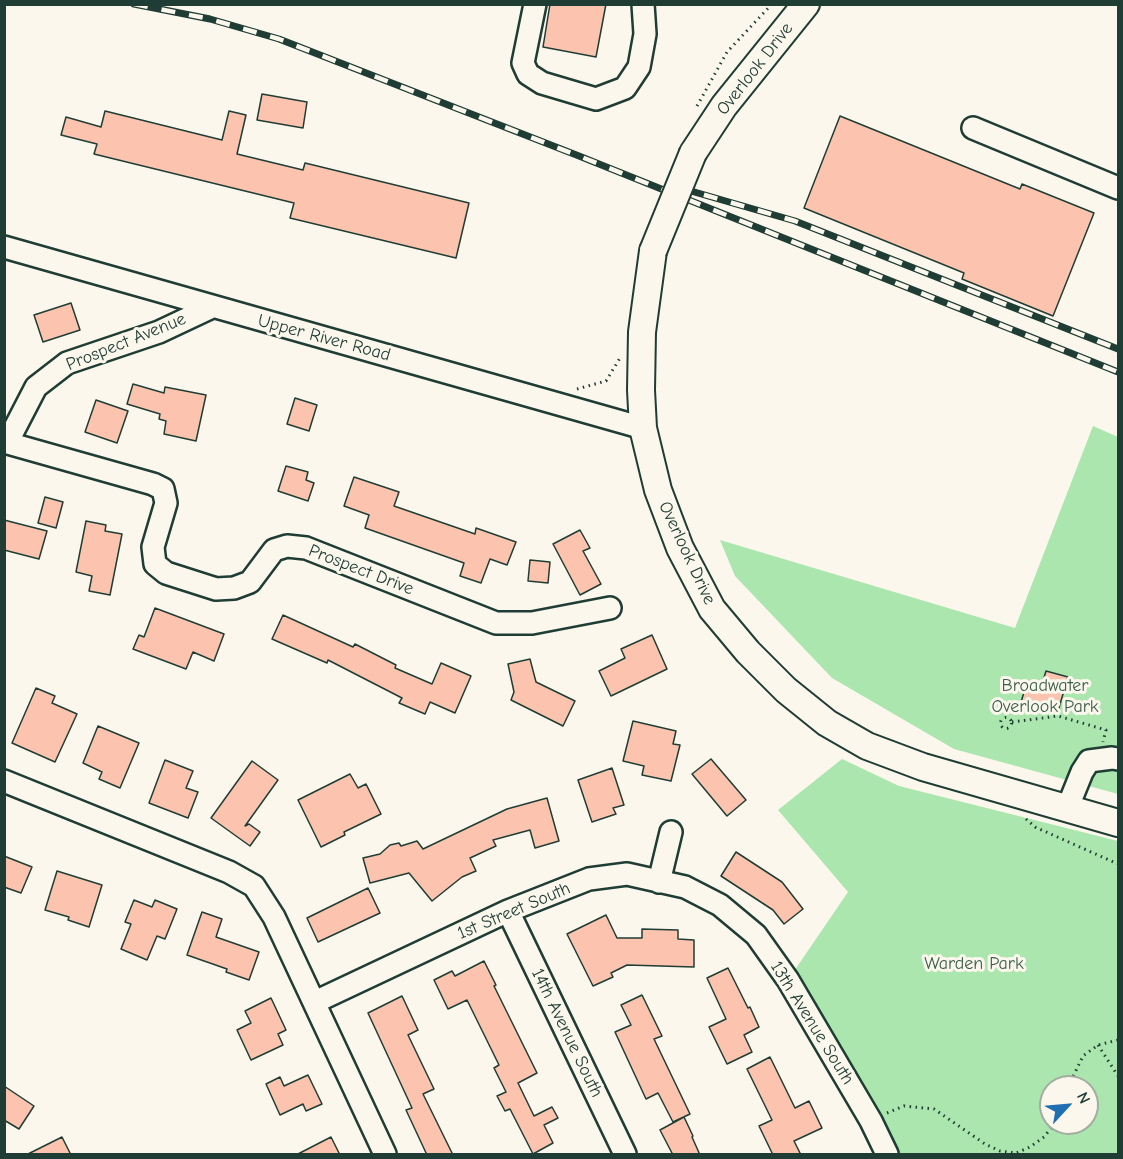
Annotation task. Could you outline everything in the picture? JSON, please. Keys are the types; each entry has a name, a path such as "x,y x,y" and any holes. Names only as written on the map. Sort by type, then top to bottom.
{"main road":[{"name":"Overlook Drive","path":"806,4 724,106 693,153 653,251 642,332 641,390 643,428 658,490 681,548 712,609 748,652 786,690 827,723 867,746 923,767 1119,823"}],"street":[{"path":"535,4 523,63 528,74 542,83 596,99 625,88 639,67 645,34 643,4"},
{"path":"973,128 1119,188"},
{"name":"Upper River Road","path":"4,247 643,428"},
{"name":"Prospect Avenue","path":"6,442 36,387 67,363 159,332 212,307"},
{"name":"Prospect Drive","path":"6,442 153,484 163,489 166,503 153,547 155,564 166,573 216,589 234,588 250,582 274,550 287,546 306,548 496,623 532,623 610,608"},
{"path":"1066,809 1089,761 1109,759"},
{"path":"4,781 229,872 254,886 274,917 385,1155"},
{"path":"659,882 671,832"},
{"name":"1st Street South","path":"315,1002 508,911 589,879 627,874 685,887 720,905"},
{"name":"13th Avenue South","path":"720,905 756,935 788,981 871,1120 887,1155"},
{"name":"14th Avenue South","path":"508,911 625,1155"}],"path":[{"path":"692,114 728,52 772,4"},
{"path":"569,392 606,381 620,359 622,347"},
{"path":"1012,722 1058,716 1106,730 1109,759"},
{"path":"1019,814 1035,827 1119,864"},
{"path":"1074,1075 1083,1056 1098,1045 1119,1040"},
{"path":"1098,1045 1119,1076"},
{"path":"871,1120 904,1106 934,1109 985,1144 1000,1151 1016,1153 1030,1147 1045,1135"}],"green space":[{"name":"Broadwater Overlook Park","path":"1093,426 1118,437 1118,794 954,749 832,678 735,576 720,540 1015,628"},
{"name":"Warden Park","path":"842,759 899,786 1118,841 1118,1154 887,1154 788,980 848,892 778,810"}],"building":[{"path":"550,4 606,4 596,57 543,47"},
{"path":"262,94 307,102 303,128 257,120"},
{"path":"105,111 222,140 229,111 246,115 237,154 303,170 305,163 469,203 456,258 290,218 294,203 94,154 97,144 61,135 66,117 101,127"},
{"path":"840,116 1020,189 1022,184 1094,213 1053,316 962,279 964,273 804,208"},
{"path":"71,303 80,330 43,342 34,315"},
{"path":"133,384 164,393 165,387 206,395 196,441 164,434 166,421 159,419 160,414 127,404"},
{"path":"295,398 317,405 309,431 287,424"},
{"path":"96,400 128,411 117,443 85,432"},
{"path":"286,466 308,472 306,480 314,483 308,501 278,491"},
{"path":"354,477 399,492 394,506 475,534 476,528 516,542 507,565 490,559 481,583 460,576 464,563 365,528 369,515 344,506"},
{"path":"45,497 63,502 56,528 38,523"},
{"path":"4,520 47,531 39,559 4,550"},
{"path":"86,521 106,525 105,531 122,534 110,595 89,591 92,576 76,572"},
{"path":"580,530 590,548 583,551 601,584 580,595 553,544"},
{"path":"530,560 550,562 548,583 528,581"},
{"path":"155,608 224,634 214,661 193,652 186,669 133,649 139,635 144,637"},
{"path":"283,615 353,647 355,644 396,665 395,668 432,684 441,663 471,676 455,713 430,702 425,714 399,703 402,698 328,660 327,663 272,639"},
{"path":"652,635 667,669 611,696 599,671 625,658 621,649"},
{"path":"530,659 536,682 575,701 563,726 511,700 514,692 508,664"},
{"path":"1046,671 1068,677 1058,711 1021,702 1026,686 1040,691"},
{"path":"36,688 55,696 52,703 77,714 55,762 12,743"},
{"path":"633,721 676,731 673,744 680,745 671,781 642,775 644,766 623,761"},
{"path":"98,726 139,743 120,788 99,779 102,772 83,763"},
{"path":"711,759 746,800 727,816 692,774"},
{"path":"165,760 193,771 186,788 198,792 188,818 149,803"},
{"path":"252,761 278,780 245,826 249,824 260,832 250,846 211,818"},
{"path":"612,768 624,805 613,808 616,814 592,822 578,780"},
{"path":"350,774 358,788 366,784 381,814 344,832 345,835 321,847 298,800"},
{"path":"547,798 559,841 535,848 530,830 493,840 496,846 470,858 476,871 462,877 432,901 409,873 370,883 363,858 380,854 390,845 399,843 401,846 417,841 423,849 507,809"},
{"path":"736,852 782,882 803,909 784,924 773,910 721,876"},
{"path":"4,856 32,867 21,893 4,887"},
{"path":"57,871 102,885 89,927 68,920 69,917 45,910"},
{"path":"368,888 380,913 318,942 307,918"},
{"path":"134,900 152,907 155,900 177,909 165,939 157,936 147,960 121,949 131,924 125,922"},
{"path":"202,912 222,919 216,937 259,952 249,980 226,972 227,969 187,955"},
{"path":"606,915 617,938 642,938 642,929 678,930 678,939 694,940 694,967 627,965 611,973 613,977 593,986 567,934"},
{"path":"484,961 537,1073 518,1083 534,1116 552,1107 558,1118 544,1125 553,1143 533,1154 510,1109 505,1111 497,1096 506,1092 494,1068 499,1065 467,1000 448,1009 434,980 452,971 455,976"},
{"path":"728,968 759,1027 744,1035 752,1052 727,1064 709,1027 726,1019 707,978"},
{"path":"642,995 662,1036 654,1039 690,1114 673,1122 658,1093 646,1099 615,1032 631,1025 621,1005"},
{"path":"402,996 418,1030 408,1035 434,1089 423,1094 453,1155 427,1155 406,1110 412,1108 368,1013"},
{"path":"271,998 286,1030 278,1034 283,1045 251,1060 237,1030 251,1023 245,1011"},
{"path":"770,1057 795,1108 809,1101 822,1128 794,1141 801,1155 773,1155 759,1126 772,1120 747,1069"},
{"path":"308,1075 322,1104 306,1111 303,1104 280,1115 266,1084 280,1077 284,1086"},
{"path":"4,1086 34,1106 19,1129 4,1120"},
{"path":"684,1117 700,1155 673,1155 660,1130"},
{"path":"62,1137 71,1155 26,1155"},
{"path":"331,1137 340,1155 296,1155"}],"railway":[{"path":"134,4 210,19 279,39 579,156 1118,372"},
{"path":"677,187 795,221 1118,349"}]}
